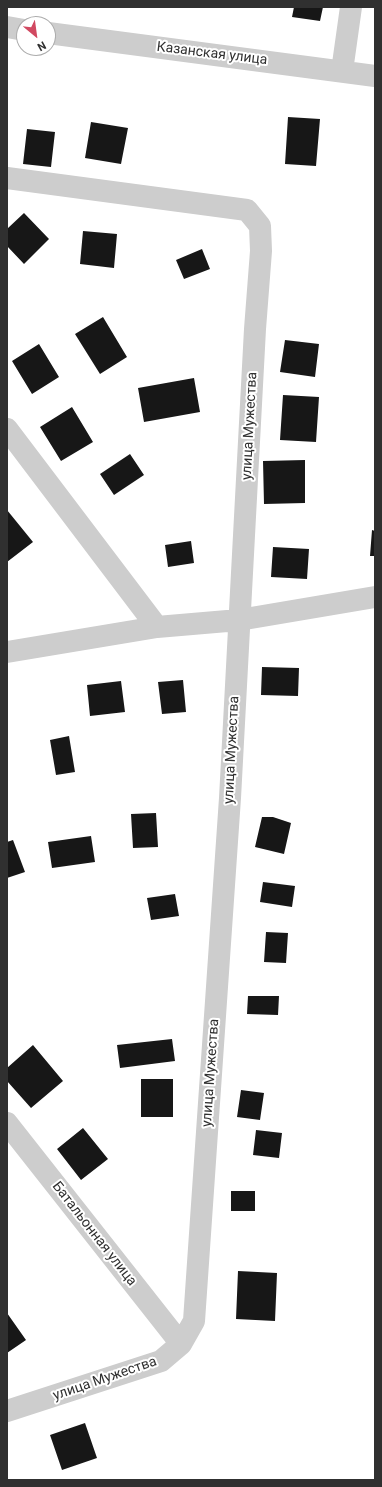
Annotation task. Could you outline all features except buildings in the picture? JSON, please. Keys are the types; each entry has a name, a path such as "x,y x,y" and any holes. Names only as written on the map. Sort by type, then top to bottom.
{"street":[{"path":"342,72 351,7"},
{"name":"Казанская улица","path":"56,34 375,76"},
{"name":"улица Мужества","path":"7,178 247,210 260,226 261,251 255,329 229,814 194,1321 181,1344 161,1361 7,1411"},
{"path":"7,429 157,627"},
{"path":"7,652 157,627 239,620 375,597"},
{"name":"Батальонная улица","path":"7,1124 181,1344"}]}
